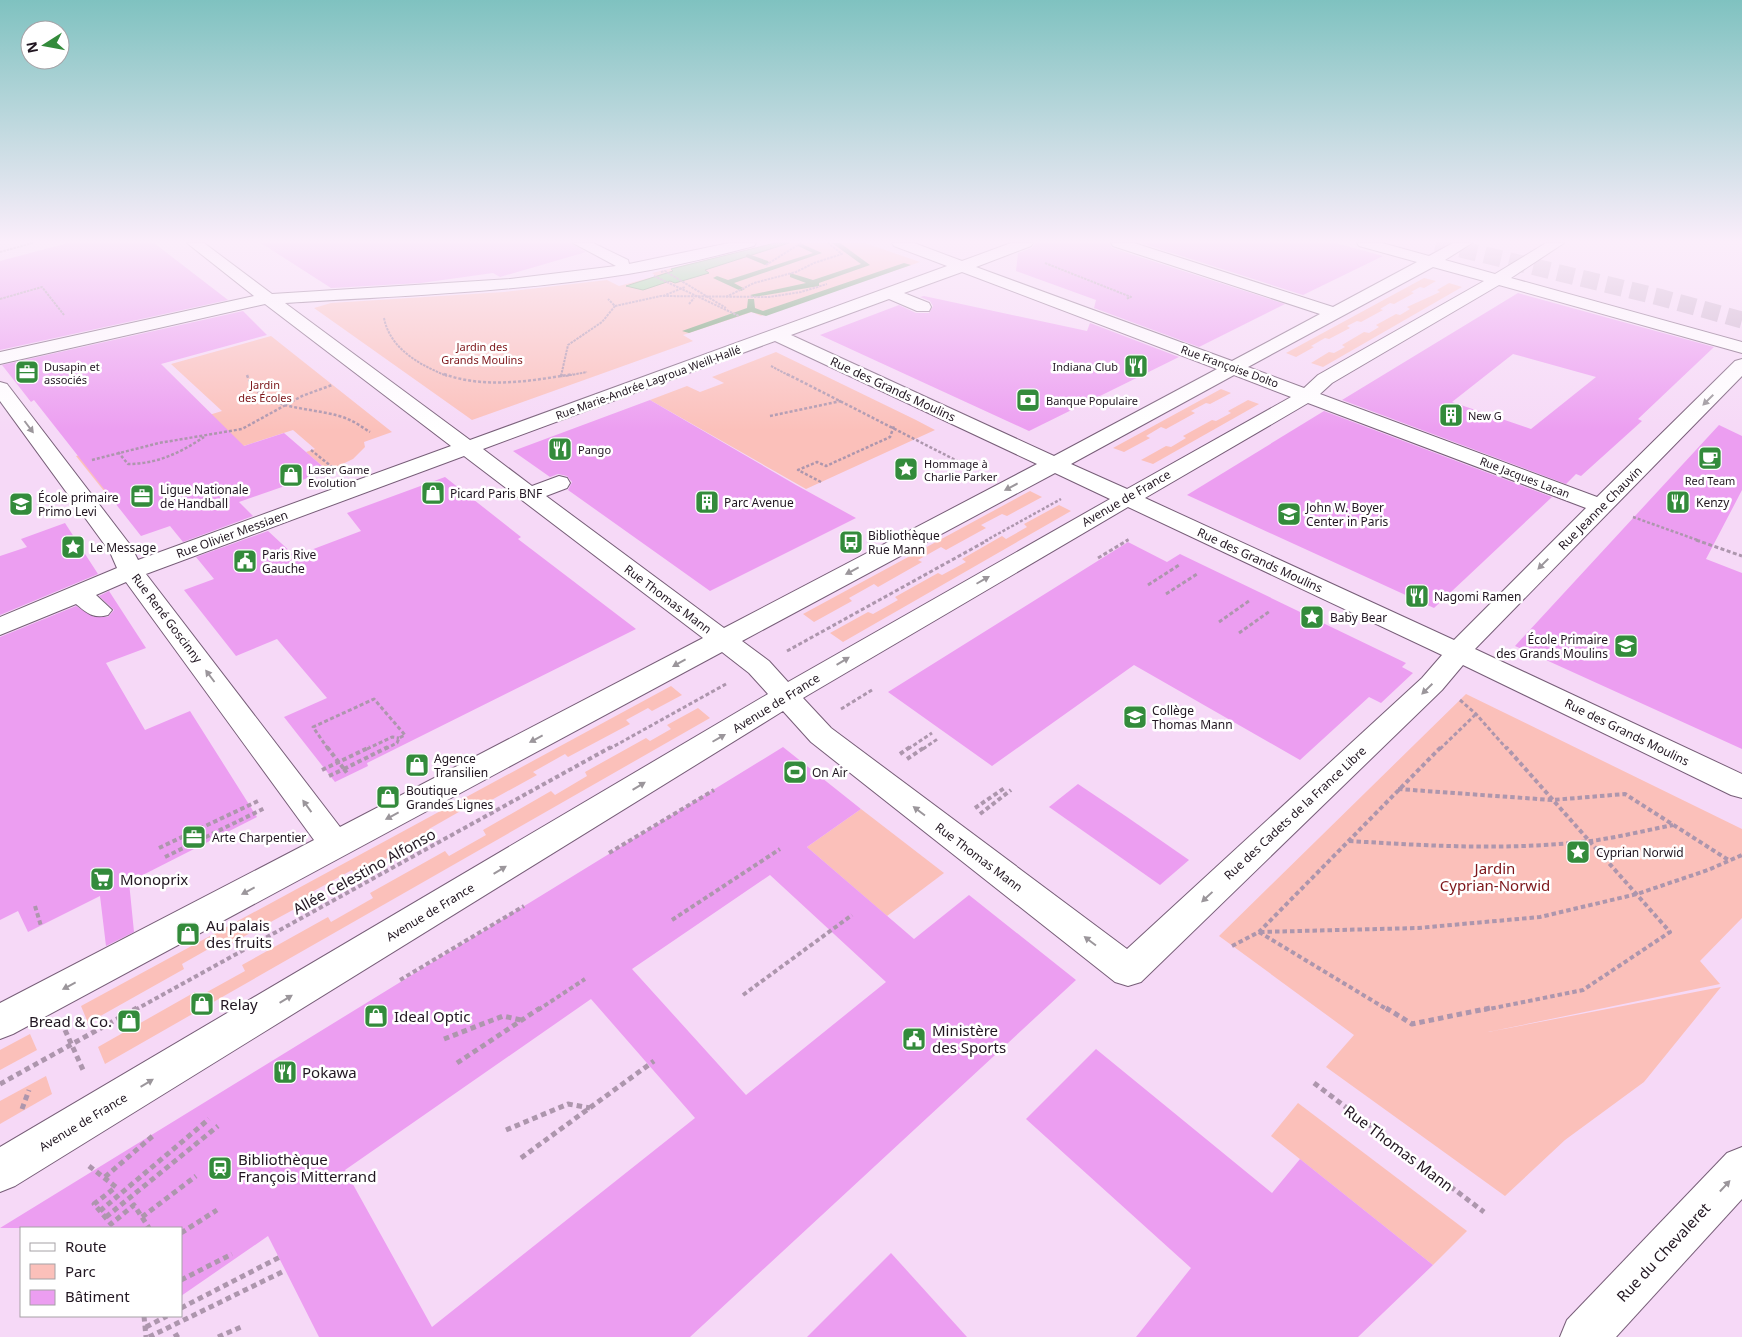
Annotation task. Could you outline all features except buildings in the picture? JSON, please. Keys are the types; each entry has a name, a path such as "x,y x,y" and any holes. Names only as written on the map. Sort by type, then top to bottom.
{"street":[{"path":"0,358 232,305"},
{"name":"Rue Thomas Mann","path":"276,305 759,667 821,735 1128,971"},
{"name":"Rue Marie-Andrée Lagroua Weill-Hallé","path":"466,448 856,305"},
{"path":"919,305 923,307"},
{"name":"Rue Françoise Dolto","path":"1065,305 1308,395"},
{"path":"1310,305 1333,313"},
{"path":"0,1022 336,846 721,639 1234,368 1347,305"},
{"name":"Avenue de France","path":"0,1171 853,655 1308,395 1331,375 1453,305"},
{"path":"1589,305 1742,348"},
{"name":"Rue des Grands Moulins","path":"777,335 1458,652 1742,787"},
{"name":"Rue Jeanne Chauvin","path":"1458,652 1478,629 1742,365"},
{"name":"Rue René Goscinny","path":"0,388 122,551 131,571 336,846"},
{"name":"Rue Jacques Lacan","path":"1308,395 1602,506"},
{"name":"Rue Olivier Messiaen","path":"0,627 131,571 466,448"},
{"path":"528,495 559,483"},
{"path":"78,593 99,610"},
{"name":"Rue des Cadets de la France Libre","path":"1128,971 1432,684 1458,652"},
{"name":"Rue du Chevaleret","path":"1584,1337 1742,1168"}],"path":[{"path":"56,305 83,340"},
{"path":"716,305 739,316 722,305"},
{"path":"561,377 568,345 602,322 615,306"},
{"path":"385,312 386,327 400,348 414,360 444,374 482,382 518,382 592,371"},
{"path":"766,363 971,468"},
{"path":"247,375 251,387 270,400 349,419 370,432"},
{"path":"91,460 118,452 242,429 260,421 288,404 332,385"},
{"path":"770,416 842,401"},
{"path":"820,482 798,470 817,462 826,466 890,437 893,427"},
{"path":"118,452 128,464 143,465 161,461 207,436"},
{"path":"311,450 334,468"},
{"path":"780,655 1092,482"},
{"path":"1602,506 1742,556"},
{"path":"1098,558 1129,539"},
{"path":"1148,585 1179,565"},
{"path":"1166,594 1197,574"},
{"path":"1219,622 1249,601"},
{"path":"1239,633 1270,611"},
{"name":"Allée Celestino Alfonso","path":"0,1084 731,682"},
{"path":"347,773 313,728 374,700 405,735 399,738 396,743"},
{"path":"1259,932 1412,1024 1583,990 1670,932 1476,714 1460,700"},
{"path":"1232,946 1259,932 1398,789 1476,714"},
{"path":"392,737 399,738"},
{"path":"1398,789 1473,796 1552,800 1624,794 1730,861"},
{"path":"609,853 714,790"},
{"path":"1348,841 1443,848 1509,848 1589,841 1674,825"},
{"path":"672,920 780,850"},
{"path":"1259,932 1418,928 1540,917 1637,894 1742,856"},
{"path":"35,906 41,926"},
{"path":"400,980 524,906"},
{"path":"743,995 852,915"},
{"path":"457,1063 585,979"},
{"path":"444,1039 502,1016 522,1020"},
{"path":"63,1025 85,1075"},
{"path":"521,1158 654,1061"},
{"name":"Rue Thomas Mann","path":"1314,1083 1484,1212"},
{"path":"506,1130 568,1104 590,1108"},
{"path":"100,1211 210,1119"},
{"path":"106,1217 218,1126"},
{"path":"105,1177 155,1134"},
{"path":"86,1165 105,1177 116,1187 94,1204 111,1224 134,1205 148,1227"},
{"path":"142,1217 196,1176"},
{"path":"182,1232 217,1210"},
{"path":"182,1279 232,1254"},
{"path":"182,1307 280,1257"},
{"path":"144,1317 148,1337 282,1272"},
{"path":"146,1327 165,1317"},
{"path":"218,1337 241,1327"},
{"path":"174,1337 179,1334 179,1337"}],"green space":[{"name":"Jardin des Grands Moulins","path":"323,305 792,305 761,316 752,312 683,335 693,341 472,420 314,308"},
{"path":"1374,305 1386,305 1380,309 1383,310 1361,322 1357,321 1347,326 1350,328 1329,339 1325,338 1296,357 1286,353"},
{"path":"1430,305 1323,367 1311,363 1329,352 1334,353 1345,347 1342,345 1364,332 1369,333 1379,327 1376,325 1396,314 1400,315 1410,309 1407,307"},
{"name":"Jardin des Écoles","path":"271,336 392,432 364,442 365,447 353,459 328,471 306,452 315,449 293,430 104,491 76,456 222,411 171,364"},
{"path":"776,352 935,430 806,489 650,400 687,386 700,392 724,383 712,377"},
{"path":"1221,389 1231,393 1191,411 1195,413 1166,429 1161,427 1146,436 1150,438 1124,452 1113,448"},
{"path":"1248,400 1259,404 1153,464 1141,460 1166,446 1171,447 1186,438 1183,436 1212,420 1216,421 1231,413 1228,411"},
{"path":"1030,491 1042,497 1007,516 1002,514 981,525 986,528 946,550 941,547 918,560 922,562 878,587 874,584 849,598 852,601 814,622 803,614"},
{"path":"1059,505 1071,511 843,642 830,633 868,612 873,614 898,600 895,597 938,573 942,575 966,562 962,559 1002,536 1006,539 1027,527 1024,524"},
{"path":"671,686 682,695 652,711 648,708 626,720 630,724 568,757 565,754 533,772 537,775 468,813 464,809 429,829 432,833 356,875 352,870 312,892 315,898 230,944 226,939 182,964 184,969 88,1023 81,1006"},
{"name":"Jardin Cyprian-Norwid","path":"1466,694 1742,829 1742,918 1700,961 1720,984 1488,1032 1721,987 1644,1082 1565,1140 1505,1196 1326,1067 1354,1035 1219,936"},
{"path":"698,708 710,718 105,1064 98,1047 195,992 198,997 245,971 242,965 328,917 331,922 373,898 370,893 445,851 449,856 486,835 483,830 551,791 555,795 587,776 585,772 646,738 650,741 671,729 667,725"},
{"path":"861,809 944,873 887,916 807,847"},
{"path":"30,1034 37,1050 0,1070 0,1050"},
{"path":"46,1076 52,1094 0,1124 0,1101"},
{"path":"1298,1103 1467,1231 1433,1265 1271,1136"}],"waterway":[{"path":"751,309 763,314 788,305"},
{"path":"686,331 751,309"}],"tunnel":[{"path":"1689,305 1742,320"}],"place":[{"name":"Indiana Club","path":"1136,366"},
{"name":"Dusapin et associés","path":"27,372"},
{"name":"Banque Populaire","path":"1028,400"},
{"name":"New G","path":"1451,415"},
{"name":"Pango","path":"560,449"},
{"name":"Red Team","path":"1710,458"},
{"name":"Hommage à Charlie Parker","path":"906,469"},
{"name":"Laser Game Evolution","path":"291,475"},
{"name":"Picard Paris BNF","path":"433,493"},
{"name":"Ligue Nationale de Handball","path":"142,496"},
{"name":"Parc Avenue","path":"707,502"},
{"name":"Kenzy","path":"1678,502"},
{"name":"École primaire Primo Levi","path":"21,504"},
{"name":"John W. Boyer Center in Paris","path":"1289,514"},
{"name":"Bibliothèque Rue Mann","path":"851,542"},
{"name":"Le Message","path":"73,547"},
{"name":"Paris Rive Gauche","path":"245,561"},
{"name":"Nagomi Ramen","path":"1417,596"},
{"name":"Baby Bear","path":"1312,617"},
{"name":"École Primaire des Grands Moulins","path":"1626,646"},
{"name":"Collège Thomas Mann","path":"1135,717"},
{"name":"Agence Transilien","path":"417,765"},
{"name":"On Air","path":"795,772"},
{"name":"Boutique Grandes Lignes","path":"388,797"},
{"name":"Arte Charpentier","path":"194,837"},
{"name":"Cyprian Norwid","path":"1578,852"},
{"name":"Monoprix","path":"102,879"},
{"name":"Au palais des fruits","path":"188,934"},
{"name":"Relay","path":"202,1004"},
{"name":"Ideal Optic","path":"376,1016"},
{"name":"Bread & Co.","path":"129,1021"},
{"name":"Ministère des Sports","path":"914,1039"},
{"name":"Pokawa","path":"285,1072"},
{"name":"Bibliothèque François Mitterrand","path":"220,1168"}]}
